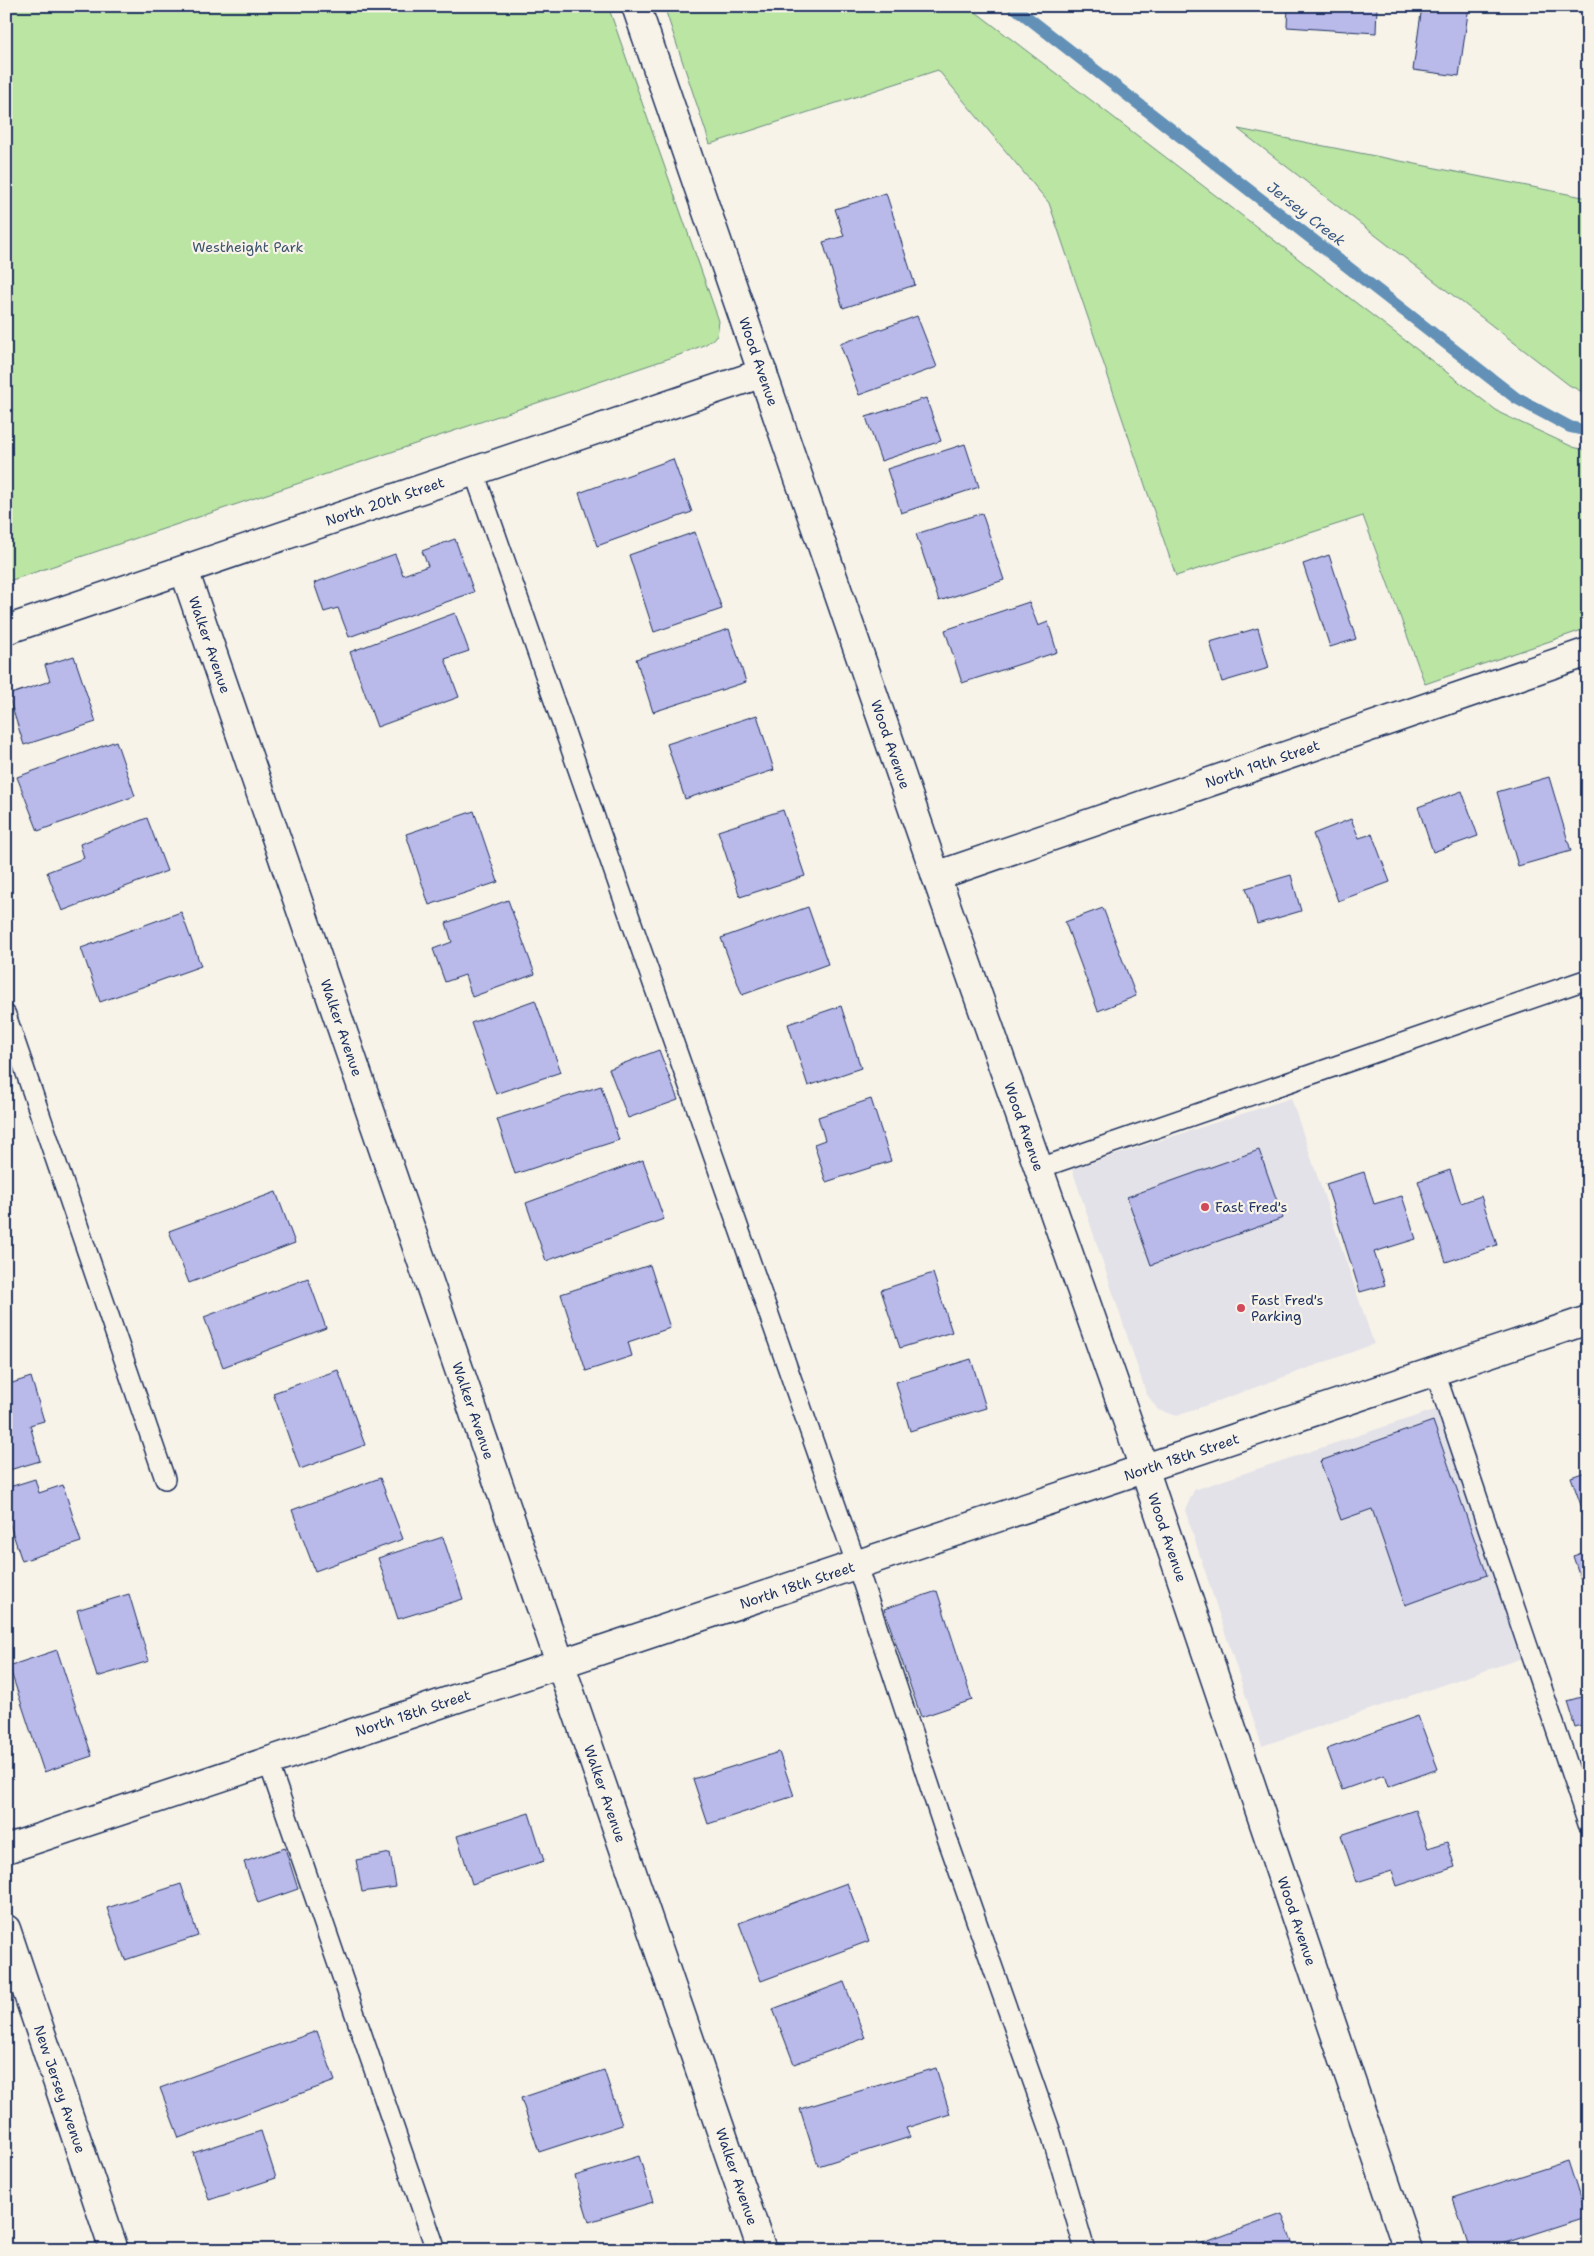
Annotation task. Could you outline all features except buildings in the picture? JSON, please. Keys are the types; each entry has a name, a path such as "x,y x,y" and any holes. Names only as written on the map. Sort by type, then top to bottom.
{"street":[{"name":"Wood Avenue","path":"636,6 936,876 1145,1470 1408,2250"},
{"name":"North 20th Street","path":"6,630 763,373"},
{"name":"Walker Avenue","path":"184,570 762,2250"},
{"name":"North 19th Street","path":"936,876 1588,652"},
{"name":"North 18th Street","path":"6,1849 1145,1470 1588,1320"},
{"name":"New Jersey Avenue","path":"6,1929 114,2250"}],"lane":[{"path":"474,472 857,1566 944,1832 1050,2130 1085,2250"},
{"path":"1040,1168 1588,979"},
{"path":"6,1015 165,1479"},
{"path":"1435,1372 1588,1824"},
{"path":"268,1761 436,2250"}],"shaded area":[{"path":"1291,1098 1374,1344 1177,1416 1158,1410 1146,1393 1072,1169"},
{"path":"1458,1402 1540,1652 1262,1746 1185,1510 1194,1490"}],"green space":[{"name":"Westheight Park","path":"6,6 608,6 719,321 717,336 706,344 682,354 6,582"},
{"path":"664,6 968,6 1500,413 1573,447 1588,451 1588,628 1425,684 1363,516 1176,576 1049,203 938,70 710,144"},
{"path":"1238,129 1588,198 1588,395 1569,385"}],"waterway":[{"name":"Jersey Creek","path":"1013,6 1516,398 1570,427 1588,431"}],"place":[{"name":"Fast Fred's","path":"1205,1207"},
{"name":"Fast Fred's Parking","path":"1241,1308"}]}
